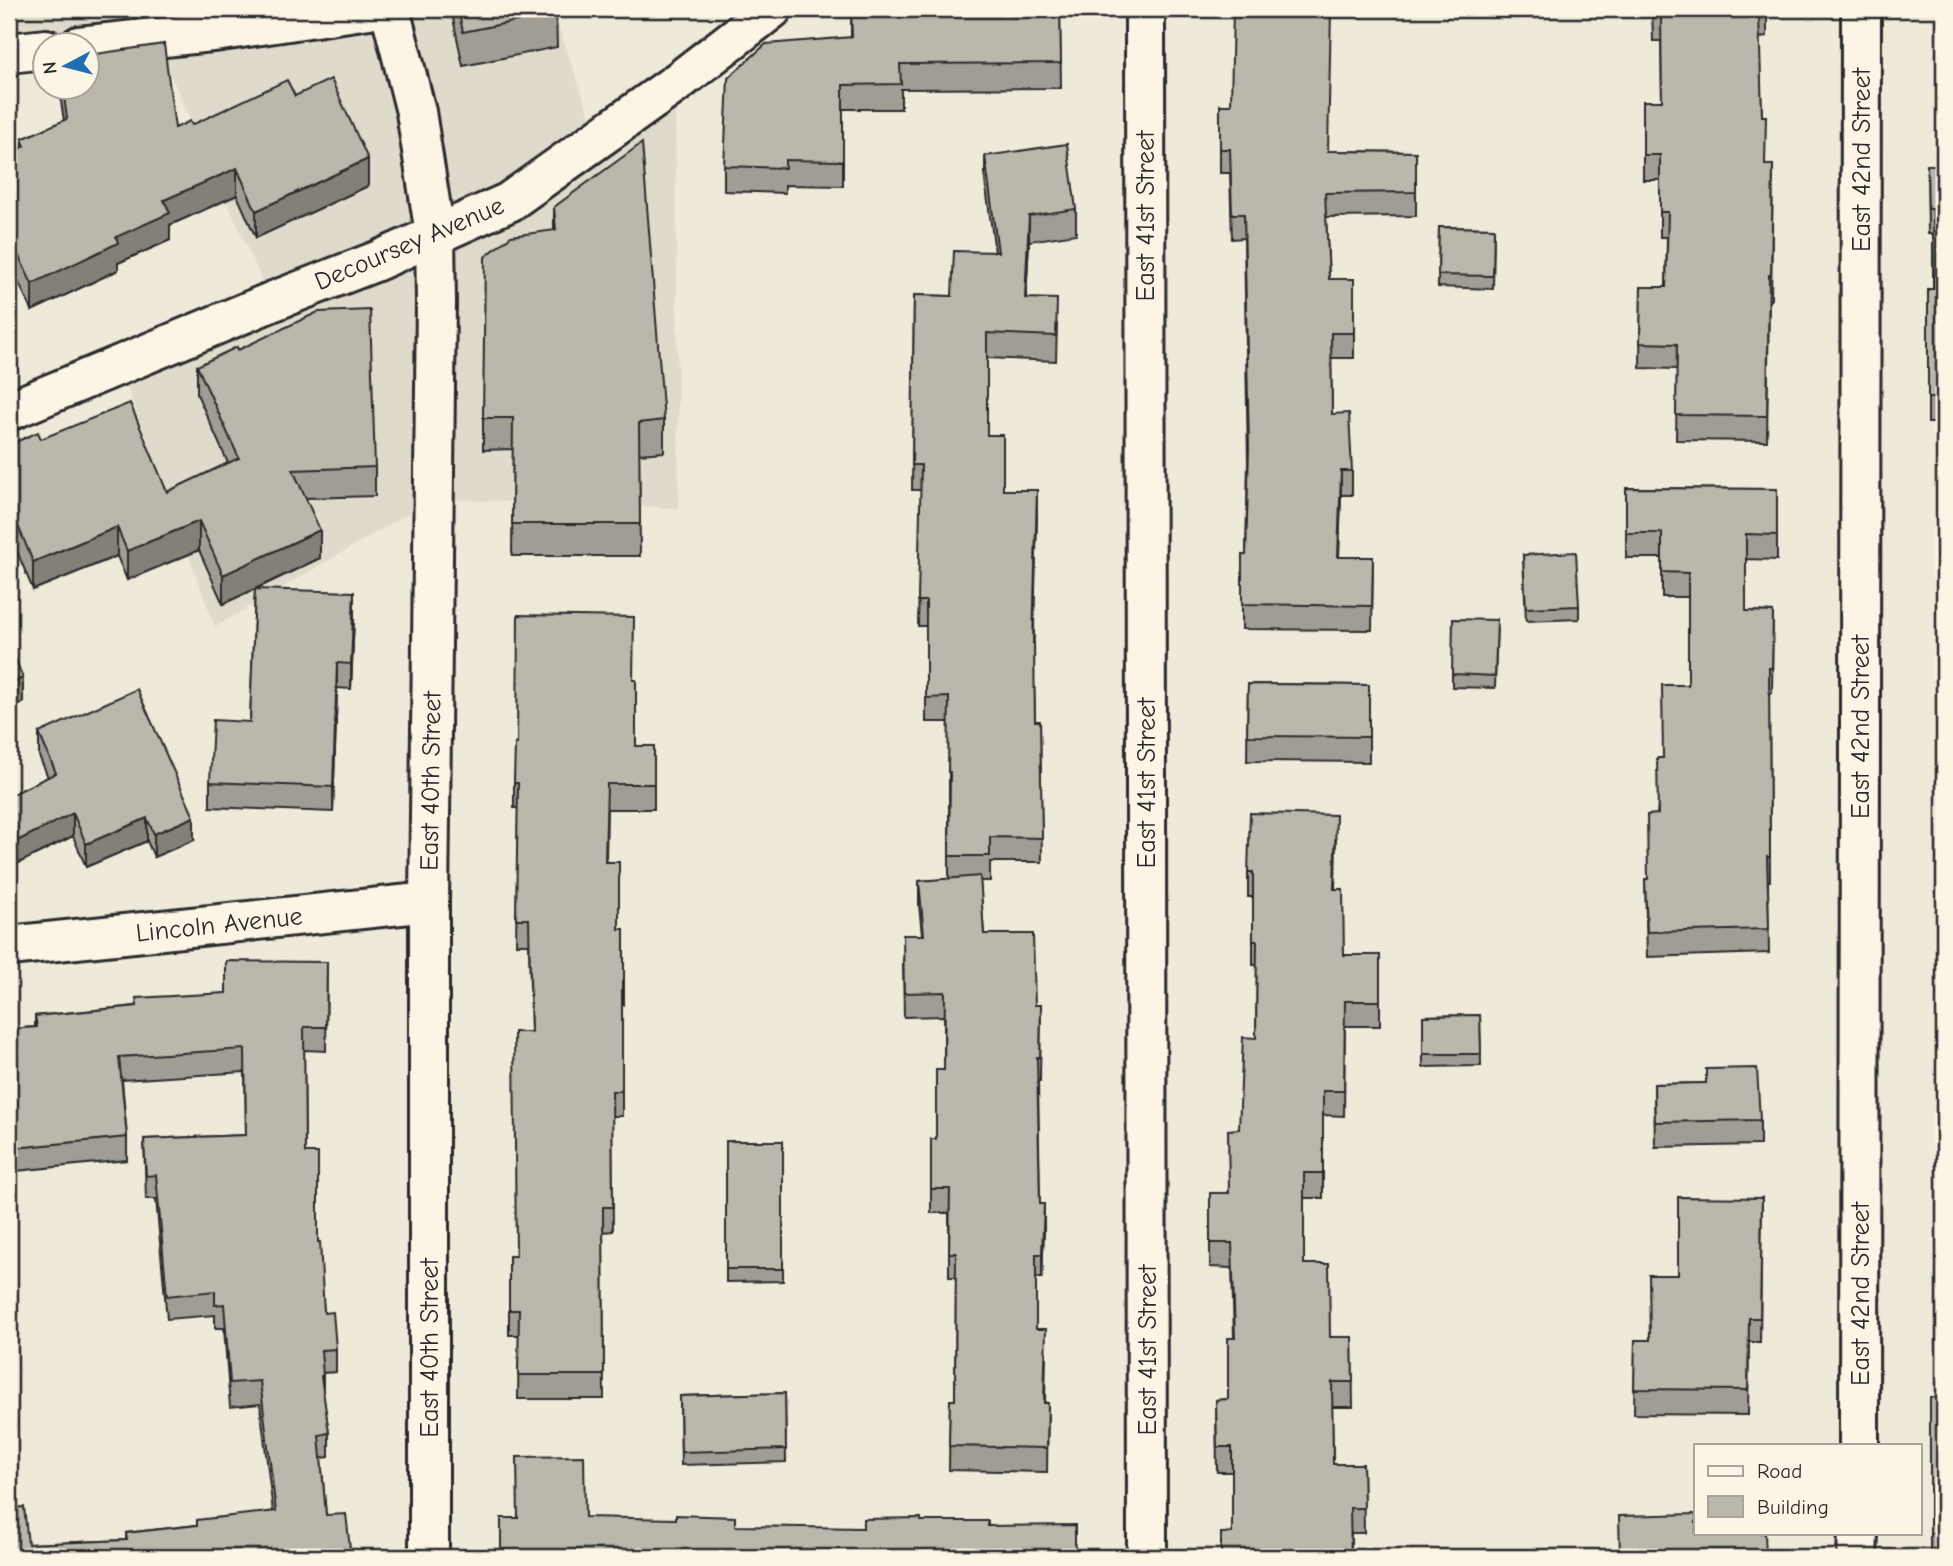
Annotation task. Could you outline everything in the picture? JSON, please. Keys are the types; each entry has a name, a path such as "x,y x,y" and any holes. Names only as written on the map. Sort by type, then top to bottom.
{"street":[{"path":"102,44 221,31 369,9"},
{"name":"East 40th Street","path":"390,9 416,112 435,234 429,902 429,1557"},
{"name":"Decoursey Avenue","path":"9,411 377,261 509,202 675,83 772,9"},
{"name":"East 41st Street","path":"1145,9 1147,1557"},
{"name":"East 42nd Street","path":"1859,1444 1861,9"},
{"path":"9,52 32,50"},
{"name":"Lincoln Avenue","path":"9,946 429,902"},
{"path":"1857,1557 1858,1534"}],"shaded area":[{"path":"9,9 555,9 558,25 598,139 675,84 679,508 433,499 215,627 119,365 271,301 154,38 102,43 102,32 32,32 32,51 9,53"}],"building":[{"path":"458,9 556,9 557,13 463,32"},
{"path":"851,9 1060,9 1061,63 900,64 901,84 843,85 843,161 785,160 785,168 724,166 728,78 766,44 852,37"},
{"path":"1233,9 1331,9 1328,151 1416,152 1416,192 1325,193 1329,279 1354,279 1354,333 1331,333 1332,414 1349,413 1352,471 1341,471 1338,557 1373,557 1372,606 1242,604 1242,555 1246,555 1249,448 1244,214 1232,214 1230,149 1220,149 1220,105 1231,105"},
{"path":"1653,9 1767,9 1767,13 1759,13 1762,116 1766,116 1765,165 1773,165 1767,416 1676,415 1677,344 1640,343 1641,287 1666,287 1668,212 1660,212 1660,155 1643,155 1643,101 1662,101 1661,16 1653,16"},
{"path":"164,44 175,128 190,121 192,125 287,80 295,96 331,79 368,159 256,211 237,168 164,200 170,213 116,237 118,243 32,284 9,235 9,154 25,146 22,139 67,119 65,102 102,102 102,53"},
{"path":"642,143 664,420 639,423 640,524 512,524 513,418 483,418 485,257 511,236 556,230 554,207"},
{"path":"1067,144 1076,209 1029,216 1025,298 1057,299 1056,336 987,333 987,435 1003,435 1003,490 1037,490 1033,643 1035,721 1040,721 1042,838 990,837 990,856 949,856 949,697 926,698 926,601 918,601 921,465 912,465 914,295 952,296 954,251 998,252 985,156"},
{"path":"1927,165 1944,165 1944,398 1928,398 1928,289 1934,289 1933,209 1928,209"},
{"path":"1439,227 1494,228 1493,276 1438,275"},
{"path":"370,310 375,467 293,470 320,530 223,575 199,521 127,551 117,527 33,562 9,504 9,445 38,432 41,439 130,403 167,492 239,458 197,366 318,312"},
{"path":"1626,488 1777,489 1777,535 1746,534 1746,611 1773,612 1772,668 1769,668 1769,929 1647,932 1647,815 1658,814 1657,758 1663,758 1662,685 1688,685 1688,573 1662,572 1662,533 1626,533"},
{"path":"1576,552 1579,606 1526,608 1523,555"},
{"path":"255,589 354,592 351,664 337,663 333,787 210,782 213,720 250,722"},
{"path":"518,615 634,617 636,746 654,746 654,784 607,784 605,862 619,862 619,929 624,929 624,981 622,1091 612,1091 613,1207 603,1207 604,1375 518,1375 519,1310 509,1310 509,1256 516,1256 514,1032 531,1032 529,919 516,919 518,783 514,783"},
{"path":"1453,619 1497,620 1495,676 1452,674"},
{"path":"9,643 23,678 9,684"},
{"path":"1248,684 1369,685 1369,737 1247,736"},
{"path":"137,689 194,817 154,834 147,818 86,844 73,813 9,845 9,796 56,773 39,733"},
{"path":"1250,813 1336,815 1334,889 1343,889 1344,955 1380,955 1380,1001 1345,1001 1344,1091 1323,1091 1323,1173 1304,1173 1304,1264 1329,1264 1330,1337 1352,1337 1353,1382 1332,1382 1333,1464 1363,1464 1364,1508 1350,1508 1351,1557 1221,1557 1221,1533 1232,1533 1232,1447 1217,1447 1216,1400 1228,1399 1228,1338 1235,1338 1232,1243 1210,1243 1210,1193 1229,1193 1228,1130 1239,1129 1243,1037 1256,1038 1257,941 1253,941 1253,872 1248,872"},
{"path":"980,876 984,934 1033,934 1035,1005 1041,1005 1040,1057 1037,1057 1040,1204 1044,1204 1042,1254 1036,1254 1036,1329 1046,1329 1044,1403 1048,1403 1047,1448 949,1446 950,1400 955,1400 956,1253 949,1253 950,1189 931,1189 931,1139 936,1139 936,1070 944,1070 945,992 904,993 903,935 924,935 919,881"},
{"path":"226,961 327,962 326,1027 304,1027 305,1153 318,1153 318,1242 324,1313 333,1312 336,1349 321,1350 321,1376 329,1433 319,1435 326,1515 346,1514 351,1557 9,1557 9,1508 24,1507 28,1544 127,1540 126,1533 197,1525 197,1520 276,1511 260,1381 230,1383 224,1304 215,1305 215,1291 167,1296 156,1175 146,1176 144,1139 246,1135 245,1049 119,1057 127,1137 15,1148 16,1156 9,1157 9,1029 37,1027 35,1016 137,1006 136,998 226,993"},
{"path":"1480,1015 1481,1054 1423,1054 1423,1016"},
{"path":"1757,1068 1760,1120 1655,1122 1654,1084 1706,1083 1706,1069"},
{"path":"726,1141 783,1141 783,1269 726,1269"},
{"path":"1678,1197 1762,1198 1760,1318 1749,1318 1748,1390 1634,1389 1635,1340 1650,1340 1649,1275 1678,1275"},
{"path":"785,1393 786,1449 681,1452 680,1396"},
{"path":"1930,1397 1944,1397 1944,1533 1930,1533"},
{"path":"584,1456 585,1517 735,1517 735,1526 863,1528 863,1519 921,1518 921,1521 988,1521 988,1526 1075,1525 1075,1557 501,1557 501,1518 518,1518 517,1457"},
{"path":"1694,1514 1694,1534 1765,1534 1766,1557 1620,1557 1619,1516"}]}
